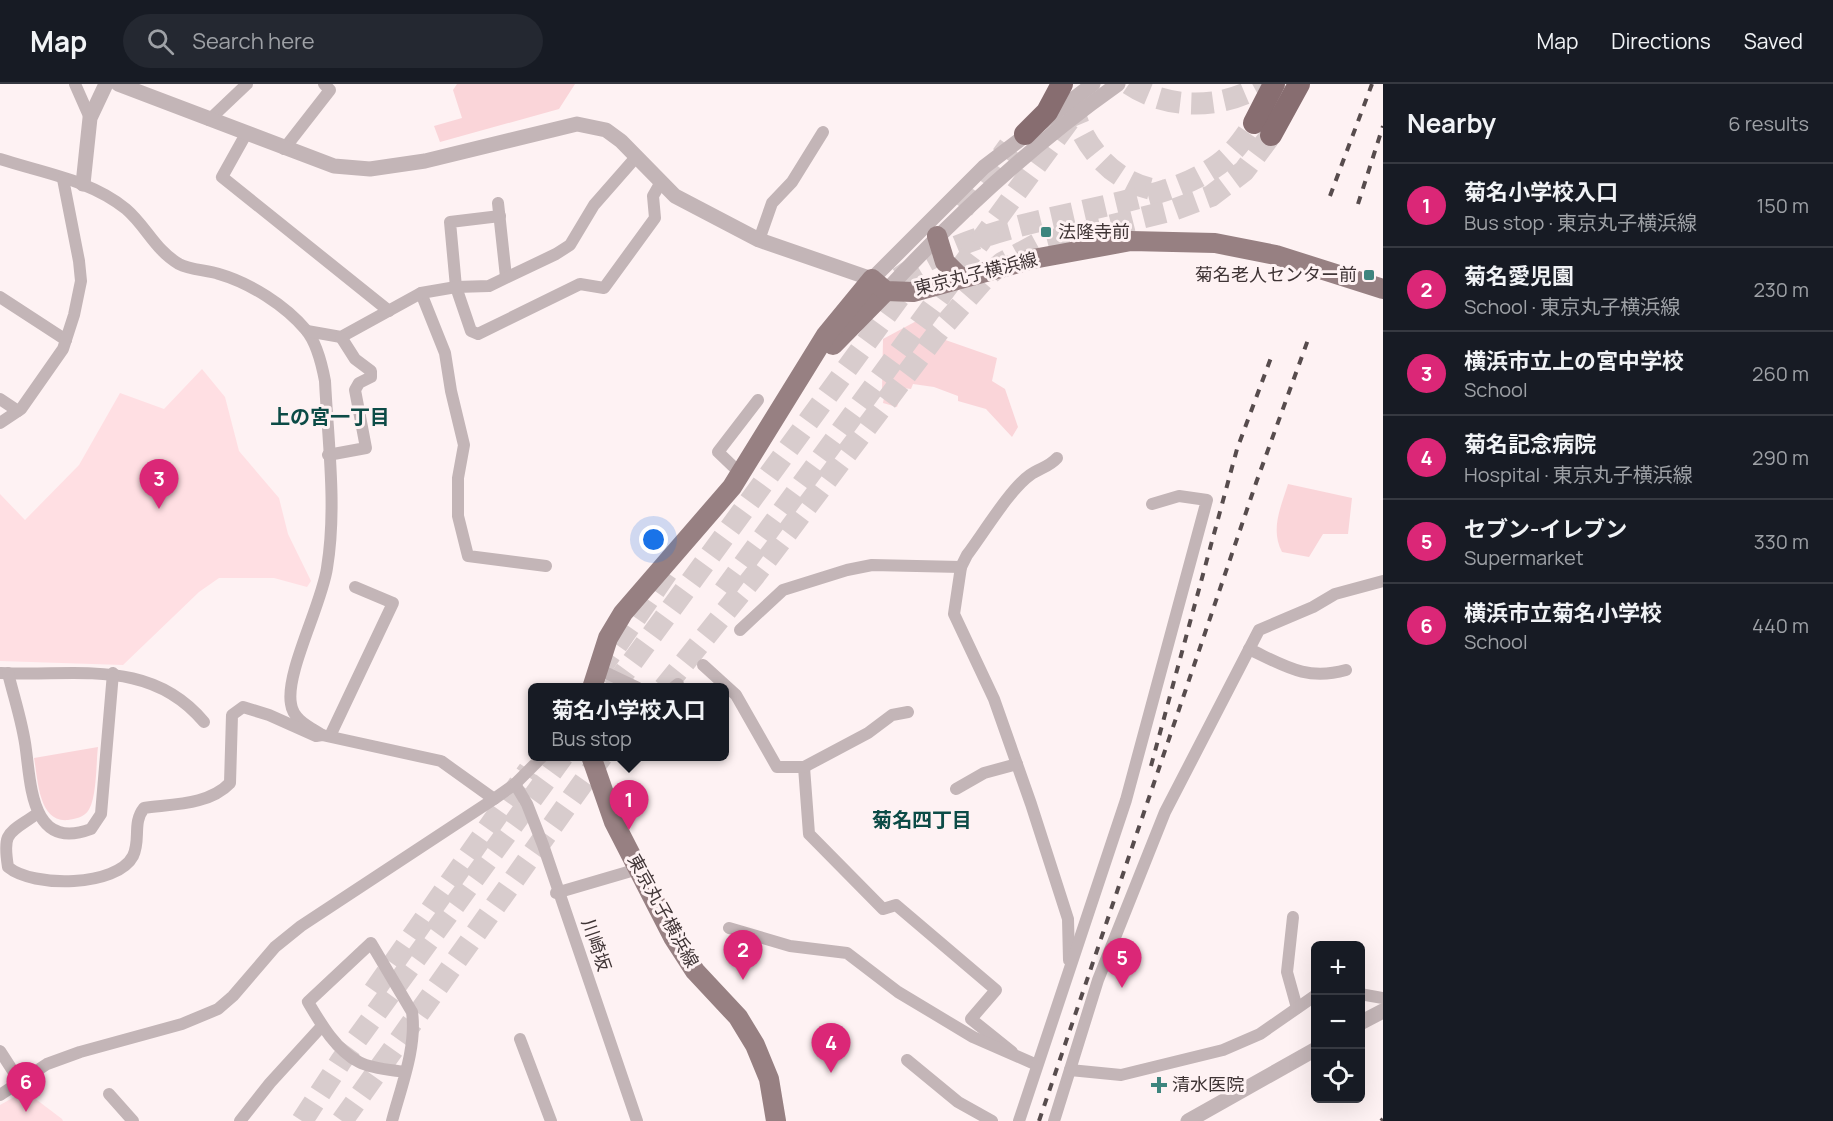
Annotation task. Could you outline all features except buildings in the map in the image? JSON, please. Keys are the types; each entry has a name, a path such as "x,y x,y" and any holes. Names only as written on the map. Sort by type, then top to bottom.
{"highway":[{"path":"1025,134 1047,112 1062,84"},
{"path":"1274,84 1263,129 1297,90"}],"main road":[{"path":"937,236 945,262 960,277"},
{"name":"東京丸子横浜線","path":"879,285 913,292 960,277 1034,259 1131,241 1215,243 1276,255 1383,289"},
{"path":"593,683 608,638 623,613 675,556 741,474 826,335 879,285"},
{"name":"東京丸子横浜線","path":"593,761 614,822 681,951 695,971 738,1017 755,1045 769,1079 776,1121"}],"street":[{"path":"75,84 90,118"},
{"path":"83,184 90,118 106,84"},
{"path":"118,84 284,149 334,166 370,169 425,161 577,124 606,130 636,156 675,196 759,240 879,285"},
{"path":"209,120 247,84"},
{"path":"284,149 330,90 324,84"},
{"path":"879,285 984,167 1093,84"},
{"path":"879,285 937,236 1029,152 1118,84"},
{"path":"759,240 772,203 792,182 823,132"},
{"path":"246,134 222,177 389,311"},
{"path":"307,331 341,337 421,292 456,287 489,286 570,244 594,205 636,156"},
{"path":"0,159 83,184 124,208 141,222 153,243 181,265 220,274 253,288 307,331 321,362 325,381 331,537 327,571 291,684 291,705 297,718 326,735 441,761 494,799"},
{"path":"0,423 18,411 63,349 66,340 81,281 63,179"},
{"path":"506,277 499,209 450,222 456,287 471,331 477,334 580,284 604,288 655,218 653,196 661,182"},
{"path":"421,292 445,353 451,391 464,445 458,478 458,516 468,556 546,566"},
{"path":"0,297 66,340"},
{"path":"328,455 366,448 355,390 359,382 371,377 371,371 355,359 341,337"},
{"path":"0,399 18,411"},
{"path":"741,474 718,452 758,400"},
{"path":"1057,458 1050,466 1030,475 1019,487 961,567 954,614 994,699 1068,919 1069,970"},
{"path":"1019,1121 1141,747 1207,501 1179,496 1152,504"},
{"path":"740,630 783,590 847,570 872,565 961,567"},
{"path":"1054,1121 1098,980 1165,812 1259,630 1313,607 1335,594 1383,581"},
{"path":"326,735 393,603 355,587"},
{"path":"1249,649 1303,674 1325,676 1346,670"},
{"path":"704,665 723,683"},
{"path":"597,668 629,683"},
{"path":"113,673 103,807 97,822 84,831 65,833 45,823 32,801 26,749 4,673 113,673 151,682 187,702 204,722"},
{"path":"729,688 736,695 777,767 804,767 868,733 892,715 908,712"},
{"path":"38,813 7,836 4,844 8,867 15,873 44,881 70,882 104,875 124,866 132,858 135,849 137,817 144,808 198,800 221,793 230,783 232,715 243,707 269,715 316,736 326,735"},
{"path":"0,1095 58,1060 182,1024 218,1009 233,996 275,947 301,926 494,799 538,761"},
{"path":"956,789 984,773 1017,764"},
{"path":"804,767 809,834 883,909 896,905 996,990 971,1019 1012,1052"},
{"name":"川崎坂","path":"514,784 527,804 637,1121"},
{"path":"557,892 638,869"},
{"path":"1293,917 1287,972 1297,1008"},
{"path":"729,928 806,949 847,953 898,992 973,1037 1012,1052 1037,1065"},
{"path":"392,1121 405,1072 414,1022 412,1012 371,943 308,1002 322,1026 342,1049 360,1063 405,1072"},
{"path":"1070,1070 1121,1075 1223,1050 1260,1034 1315,995"},
{"path":"1365,995 1383,998"},
{"path":"1365,1020 1383,1011"},
{"path":"240,1121 270,1083 322,1026"},
{"path":"520,1039 551,1121"},
{"path":"0,1050 20,1082"},
{"path":"1188,1121 1311,1052"},
{"path":"907,1060 951,1097 992,1121"},
{"path":"108,1094 133,1121"}],"shaded area":[{"path":"457,84 575,84 559,109 440,142 434,126 462,118 453,90"},
{"path":"922,318 928,331 934,332 934,336 997,358 992,381 1005,389 1018,427 1012,437 986,409 958,401 958,396 934,387 913,384 911,389 903,388 897,407 883,403 885,392 882,391 883,339"},
{"path":"202,369 225,397 239,451 279,498 288,534 311,581 307,587 274,578 219,578 199,592 123,665 0,661 0,494 25,520 79,465 120,393 164,409"},
{"path":"1288,484 1352,498 1348,534 1323,534 1309,557 1282,552 1277,526"},
{"path":"98,747 95,789 88,811 76,818 58,819 45,807 41,798 34,758"},
{"path":"25,1091 63,1121 0,1121 0,1105"}],"tunnel":[{"path":"1129,84 1160,99 1196,104 1231,99 1263,84"},
{"path":"1072,104 1084,135 1104,162 1116,173 1130,181 1146,188 1163,191"},
{"path":"724,591 1070,119"},
{"path":"899,278 948,250 1000,231 1123,202 1180,185 1224,160 1254,123"},
{"path":"668,683 755,575 939,331 985,278 1002,263 1037,244 1173,210 1211,196 1244,171 1271,135"},
{"path":"963,209 1009,146"},
{"path":"617,683 914,277"},
{"path":"598,672 668,571"},
{"path":"302,1121 341,1061 559,761"},
{"path":"342,1121 598,761"},
{"path":"374,991 529,770"}],"railway":[{"path":"1330,196 1372,84"},
{"path":"1358,204 1383,126"},
{"path":"1039,1121 1256,483 1309,337"},
{"path":"1151,766 1237,449 1272,355"}],"place":[{"name":"法隆寺前","path":"1046,232"},
{"name":"菊名老人センター前","path":"1369,275"},
{"name":"横浜市立上の宮中学校","path":"159,509"},
{"name":"菊名小学校入口","path":"629,830"},
{"name":"菊名愛児園","path":"743,980"},
{"name":"セブン-イレブン","path":"1122,988"},
{"name":"菊名記念病院","path":"831,1073"},
{"name":"清水医院","path":"1159,1085"},
{"name":"横浜市立菊名小学校","path":"26,1112"}],"district":[{"name":"上の宮一丁目","path":"330,417"},
{"name":"菊名四丁目","path":"922,820"}]}
